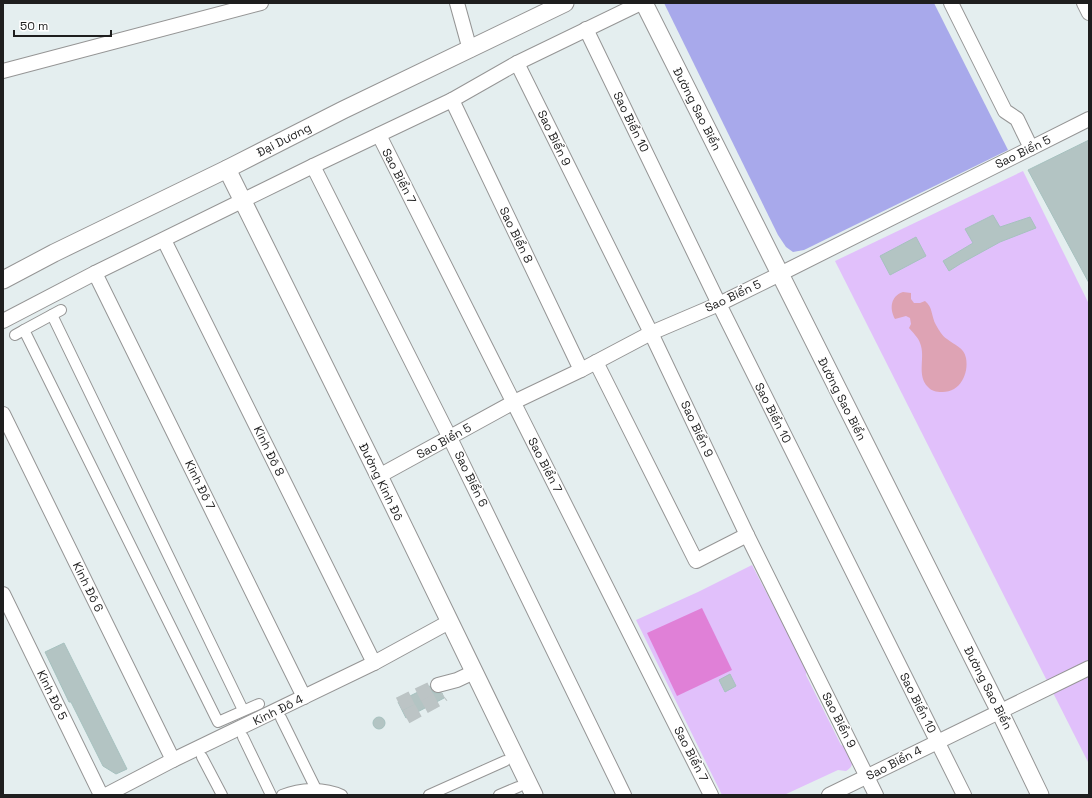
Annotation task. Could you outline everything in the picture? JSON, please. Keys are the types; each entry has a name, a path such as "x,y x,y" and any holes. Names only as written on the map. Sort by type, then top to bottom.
{"street":[{"path":"457,3 470,50"},
{"name":"Đại Dương","path":"3,280 54,253 343,110 565,3"},
{"path":"3,320 313,166 452,100 517,63 642,3"},
{"name":"Đường Sao Biển","path":"642,3 780,274 1000,712 1040,795"},
{"path":"951,3 1005,111 1017,119 1031,148"},
{"path":"1084,3 1089,13"},
{"path":"3,71 255,4"},
{"name":"Sao Biển 10","path":"586,29 719,304 964,795"},
{"name":"Sao Biển 9","path":"517,63 651,333 747,535 876,795"},
{"name":"Sao Biển 8","path":"452,100 581,370"},
{"name":"Sao Biển 5","path":"379,476 514,402 581,370 651,333 719,304 1089,119"},
{"name":"Sao Biển 7","path":"379,135 711,795"},
{"name":"Sao Biển 6","path":"313,166 450,438 624,795"},
{"name":"Đường Kinh Đô","path":"226,169 379,476 534,795"},
{"name":"Kinh Đô 8","path":"164,240 374,663"},
{"name":"Kinh Đô 7","path":"95,273 304,697"},
{"path":"15,335 57,313 243,710"},
{"path":"24,330 216,723 258,704"},
{"path":"596,362 696,561 747,535"},
{"name":"Kinh Đô 6","path":"3,414 173,760"},
{"name":"Kinh Đô 5","path":"3,594 101,795"},
{"name":"Kinh Đô 4","path":"106,795 173,760 374,663 449,622"},
{"name":"Sao Biển 4","path":"829,795 1089,668"},
{"path":"440,690 474,672"},
{"path":"281,718 316,789"},
{"path":"243,737 271,795"},
{"path":"202,757 222,795"},
{"path":"429,795 505,761"},
{"path":"499,795 518,787"},
{"path":"282,795 294,791 316,789 342,795"}],"shaded area":[{"path":"664,3 934,3 1008,150 804,250 793,252 786,247 778,235"},
{"path":"1023,171 1089,304 1089,764 835,261"},
{"path":"903,292 911,293 911,299 914,303 925,301 928,303 934,322 941,333 965,354 967,364 964,376 958,386 953,389 941,392 936,391 929,388 924,382 922,371 922,348 918,339 909,328 911,324 910,318 906,316 895,319 892,311 892,303 894,299"},
{"path":"752,565 789,633 807,670 806,675 841,745 846,747 852,760 851,766 846,771 838,770 784,795 722,795 636,620 698,592"},
{"path":"702,608 732,670 677,696 647,633"}],"building":[{"path":"1089,140 1089,283 1028,170"},
{"path":"993,215 1000,227 1030,217 1036,228 1000,242 949,271 943,261 973,243 965,229"},
{"path":"916,237 926,256 890,275 880,256"},
{"path":"64,643 127,769 116,774 103,766 71,702 69,702 45,652"},
{"path":"730,674 736,686 725,692 719,680"},
{"path":"430,686 432,691 435,693 442,693 444,698 406,718 398,702"},
{"path":"379,717 383,719 385,723 383,727 379,729 375,727 373,723 375,719"}],"tunnel":[{"path":"399,704 438,685"},
{"path":"406,717 437,700 443,695"}]}
